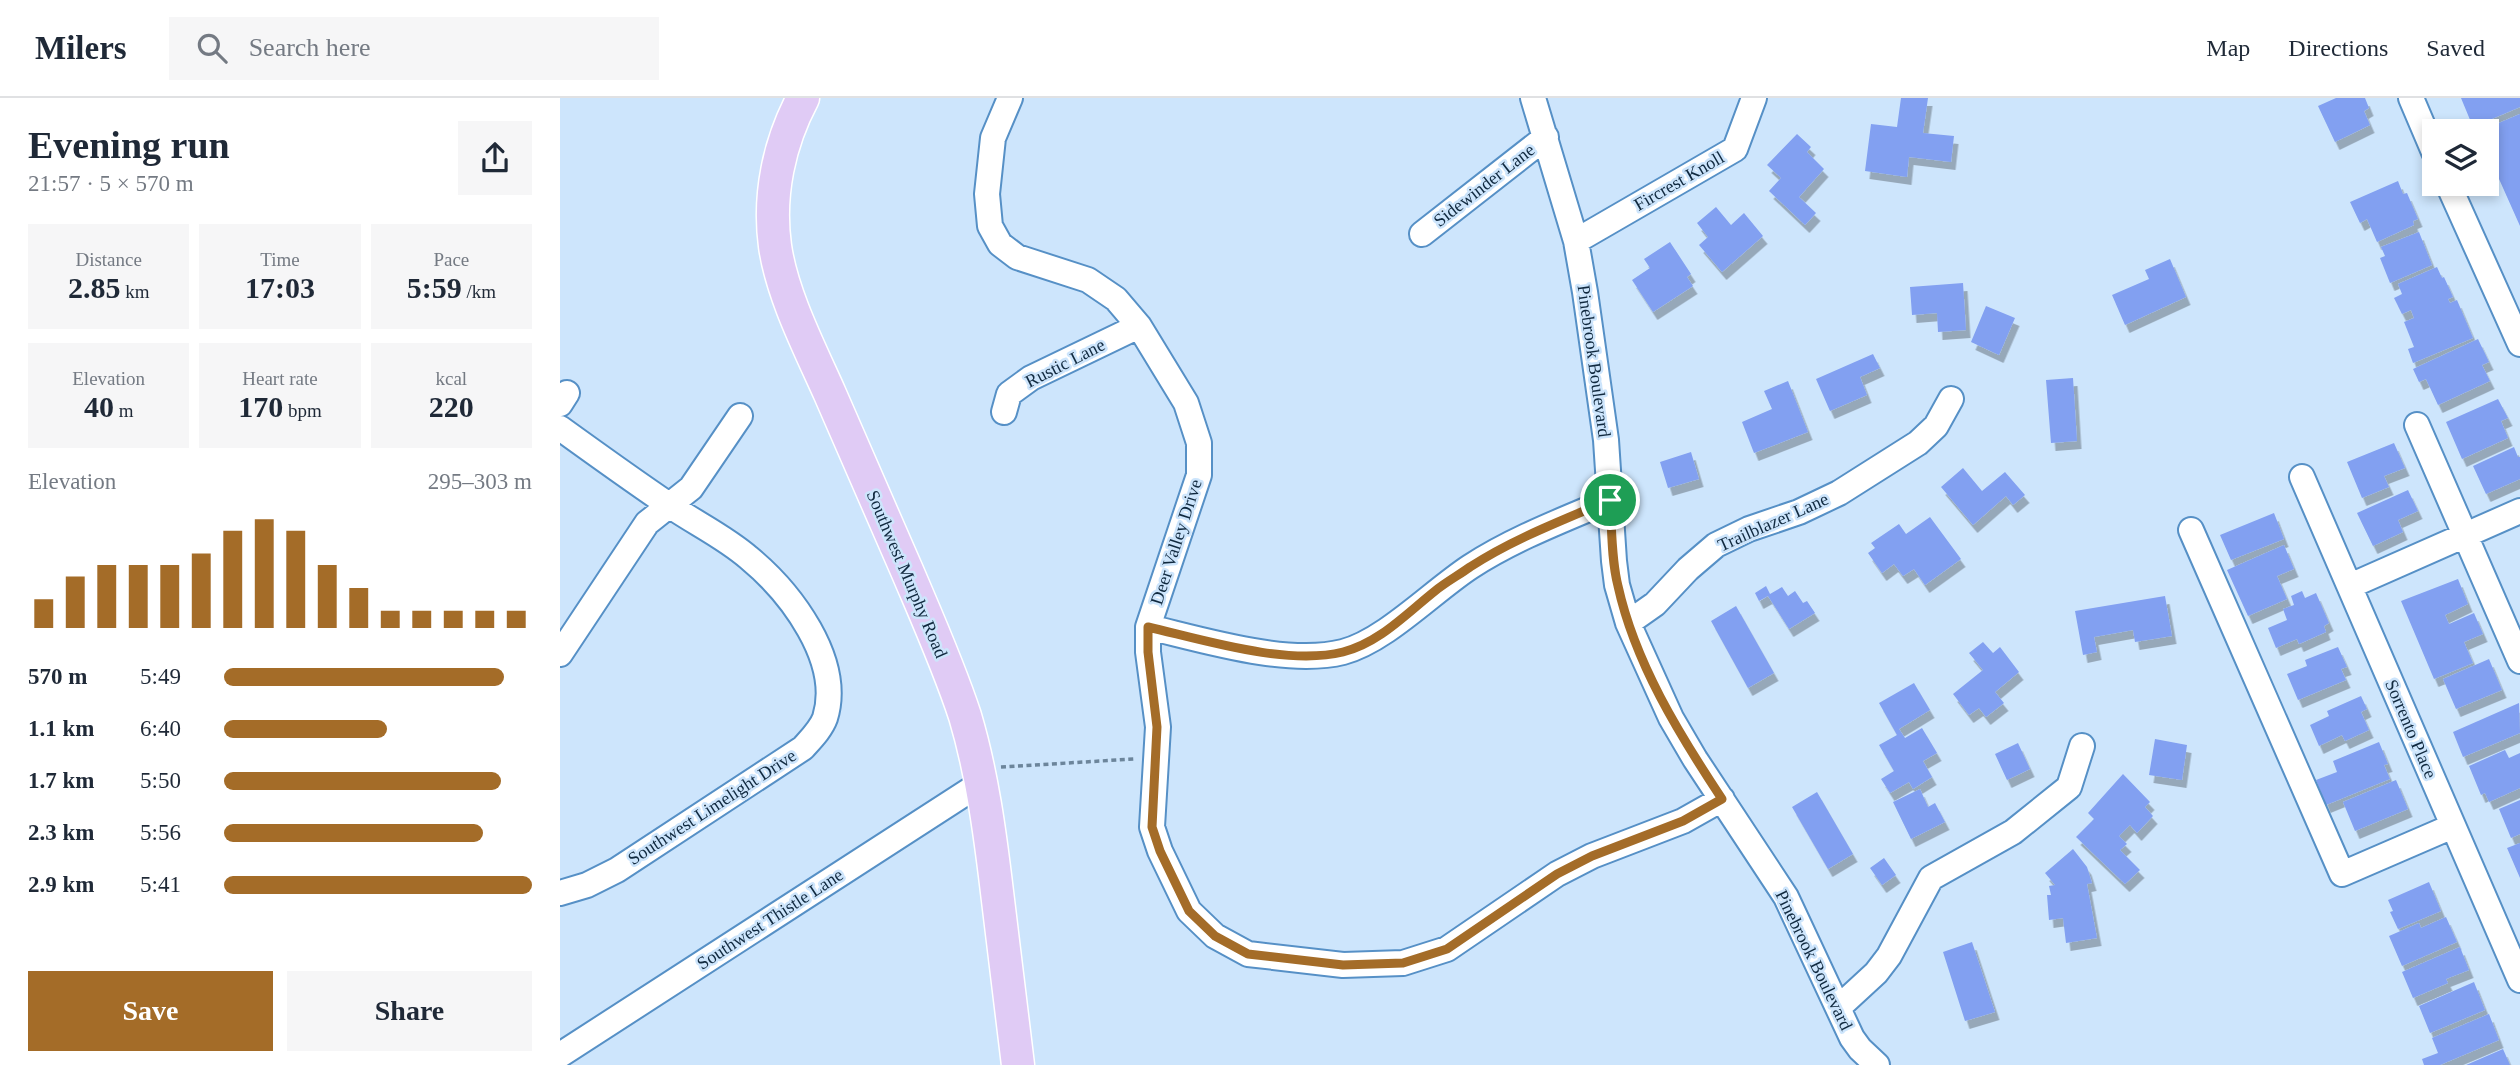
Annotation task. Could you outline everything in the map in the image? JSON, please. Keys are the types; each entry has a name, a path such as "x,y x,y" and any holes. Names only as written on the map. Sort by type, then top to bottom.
{"main road":[{"name":"Southwest Murphy Road","path":"803,98 792,119 780,155 772,213 775,247 783,280 805,339 944,660 965,716 980,777 993,858 1018,1065"}],"street":[{"name":"Deer Valley Drive","path":"1010,98 993,138 987,194 990,226 1000,244 1017,257 1088,280 1116,299 1139,326 1186,402 1199,443 1199,475 1148,627 1148,652 1157,727 1152,827 1160,851 1189,911 1215,936 1248,954 1343,965 1403,963 1447,949 1557,874 1592,856 1683,821 1722,799"},
{"name":"Pinebrook Boulevard","path":"1533,98 1576,241 1606,440 1617,585 1628,623 1671,718 1786,897 1860,1049 1877,1065"},
{"name":"Fircrest Knoll","path":"1576,241 1735,149 1754,98"},
{"path":"2411,98 2422,124"},
{"name":"Sidewinder Lane","path":"1422,234 1546,137"},
{"path":"2453,196 2520,344"},
{"name":"Rustic Lane","path":"1004,412 1009,394 1031,378 1139,326"},
{"name":"Trailblazer Lane","path":"1628,623 1656,604 1688,569 1716,545 1839,493 1918,443 1936,426 1951,399"},
{"path":"560,654 648,523 691,488 740,416"},
{"path":"2417,425 2520,661"},
{"name":"Southwest Limelight Drive","path":"560,428 747,555 777,583 800,612 818,646 828,698 825,719 803,748 617,870 587,885 560,893"},
{"name":"Sorrento Place","path":"2302,477 2520,980"},
{"path":"1148,627 1245,649 1280,654 1314,656 1341,653 1362,646 1383,634 1437,589 1473,565 1533,534 1610,500"},
{"path":"2350,586 2520,511"},
{"path":"2191,530 2342,874 2453,826"},
{"path":"1838,1008 1876,973 1889,956 1931,878 2013,832 2069,787 2082,746"},
{"name":"Southwest Thistle Lane","path":"560,1055 980,777"}],"path":[{"path":"980,777 1003,767 1156,758"}],"building":[{"path":"1901,98 1928,98 1923,133 1954,136 1951,162 1909,157 1907,177 1865,171 1871,124 1897,127"},
{"path":"2336,98 2365,98 2369,108 2364,111 2370,125 2335,142 2318,106"},
{"path":"2461,98 2520,98 2520,107 2492,119 2470,119"},
{"path":"2520,114 2520,226 2499,179 2499,123"},
{"path":"1797,134 1811,147 1807,152 1824,169 1799,197 1816,213 1805,225 1769,191 1781,178 1767,165"},
{"path":"2398,181 2403,194 2407,193 2418,219 2413,221 2414,225 2377,242 2367,219 2360,223 2350,202"},
{"path":"1716,207 1731,225 1744,213 1763,236 1722,272 1699,245 1708,237 1697,223"},
{"path":"2419,232 2432,265 2390,283 2380,258 2385,256 2381,247"},
{"path":"1670,242 1691,274 1687,277 1693,286 1653,312 1632,280 1650,268 1644,259"},
{"path":"2170,259 2186,297 2125,325 2112,295 2149,279 2145,270"},
{"path":"2437,267 2453,297 2448,299 2450,303 2457,300 2473,338 2413,363 2408,349 2414,347 2404,322 2414,318 2411,310 2402,314 2394,298 2402,294 2398,284"},
{"path":"1963,283 1966,330 1938,332 1937,313 1912,315 1910,287"},
{"path":"1986,306 2015,318 1999,355 1971,342"},
{"path":"2478,339 2489,362 2482,365 2490,381 2438,405 2426,379 2419,382 2413,369"},
{"path":"1873,354 1880,368 1860,377 1867,395 1830,411 1816,379"},
{"path":"2073,378 2077,441 2051,443 2046,380"},
{"path":"1788,381 1808,432 1754,453 1742,422 1772,409 1764,391"},
{"path":"2498,399 2508,418 2501,421 2508,438 2462,459 2446,422"},
{"path":"2394,443 2405,468 2384,476 2389,487 2362,498 2347,462"},
{"path":"2514,447 2520,457 2520,479 2486,494 2473,466"},
{"path":"1691,452 1699,479 1668,488 1660,462"},
{"path":"1963,468 1982,491 2005,472 2025,495 2013,505 2006,496 1973,525 1941,487"},
{"path":"2408,490 2418,511 2398,520 2403,532 2373,546 2357,513"},
{"path":"2274,513 2284,539 2231,560 2220,535"},
{"path":"1930,517 1961,559 1925,585 1914,569 1903,576 1894,564 1882,573 1868,553 1875,548 1871,543 1899,524 1906,534"},
{"path":"2284,545 2294,569 2277,576 2287,599 2248,616 2227,570"},
{"path":"2458,579 2468,604 2445,615 2449,624 2474,613 2483,634 2464,642 2473,663 2434,679 2401,601"},
{"path":"1766,586 1770,594 1782,587 1788,596 1795,591 1803,603 1807,601 1815,613 1789,629 1768,596 1759,601 1755,593"},
{"path":"2302,591 2305,598 2316,593 2329,623 2324,626 2326,632 2299,644 2297,639 2276,648 2268,628 2287,620 2283,609 2294,605 2291,596"},
{"path":"2165,596 2172,636 2135,642 2133,630 2094,637 2097,652 2083,655 2075,611"},
{"path":"1736,606 1774,673 1748,688 1711,621"},
{"path":"1983,642 1993,653 2000,647 2019,672 1995,692 2004,703 1986,717 1979,708 1969,715 1953,694 1983,670 1969,653"},
{"path":"2338,647 2347,667 2341,669 2346,680 2298,700 2287,674 2307,666 2305,660"},
{"path":"2489,659 2502,690 2456,709 2443,679"},
{"path":"1914,683 1930,710 1899,729 1905,738 1922,728 1937,753 1923,761 1932,777 1913,789 1909,782 1890,793 1881,779 1894,771 1879,745 1897,735 1879,703"},
{"path":"2361,696 2367,709 2361,712 2369,730 2345,741 2342,735 2319,746 2310,725 2329,716 2327,711"},
{"path":"2519,703 2520,733 2463,757 2453,732"},
{"path":"2155,739 2187,745 2182,780 2149,775"},
{"path":"2379,742 2388,764 2384,765 2390,779 2326,805 2316,780 2337,772 2333,761"},
{"path":"2018,743 2030,769 2007,780 1995,754"},
{"path":"2505,750 2509,758 2520,753 2520,788 2489,802 2485,793 2481,795 2469,766"},
{"path":"2123,774 2150,802 2145,807 2153,816 2137,833 2130,825 2119,836 2127,844 2120,850 2140,870 2125,884 2076,837 2094,819 2088,813"},
{"path":"2396,780 2408,809 2355,831 2343,802"},
{"path":"1920,789 1928,807 1935,803 1945,822 1911,839 1893,802"},
{"path":"1817,792 1853,854 1828,869 1792,807"},
{"path":"2520,800 2520,834 2511,838 2499,809"},
{"path":"2520,843 2520,878 2507,848"},
{"path":"2073,849 2087,867 2092,883 2087,884 2097,938 2066,943 2063,918 2049,920 2047,895 2051,895 2049,886 2055,885 2045,873"},
{"path":"1884,858 1896,875 1882,885 1870,868"},
{"path":"2429,882 2441,911 2398,929 2388,900"},
{"path":"2446,917 2457,942 2402,966 2389,936 2419,923 2421,928"},
{"path":"1972,942 1995,1012 1965,1021 1943,952"},
{"path":"2460,947 2469,970 2446,979 2448,983 2413,998 2402,972"},
{"path":"2474,982 2485,1010 2430,1033 2419,1006"},
{"path":"2489,1014 2499,1040 2440,1065 2424,1065 2422,1059 2438,1053 2432,1038"},
{"path":"2503,1049 2510,1065 2466,1065"}],"route":[{"path":"1610,500 1617,585 1628,623 1671,718 1722,799 1683,821 1592,856 1557,874 1447,949 1403,963 1343,965 1248,954 1215,936 1189,911 1160,851 1152,827 1157,727 1148,652 1148,627 1245,649 1280,654 1314,656 1341,653 1362,646 1383,634 1437,589 1473,565 1509,545 1610,500"}]}
